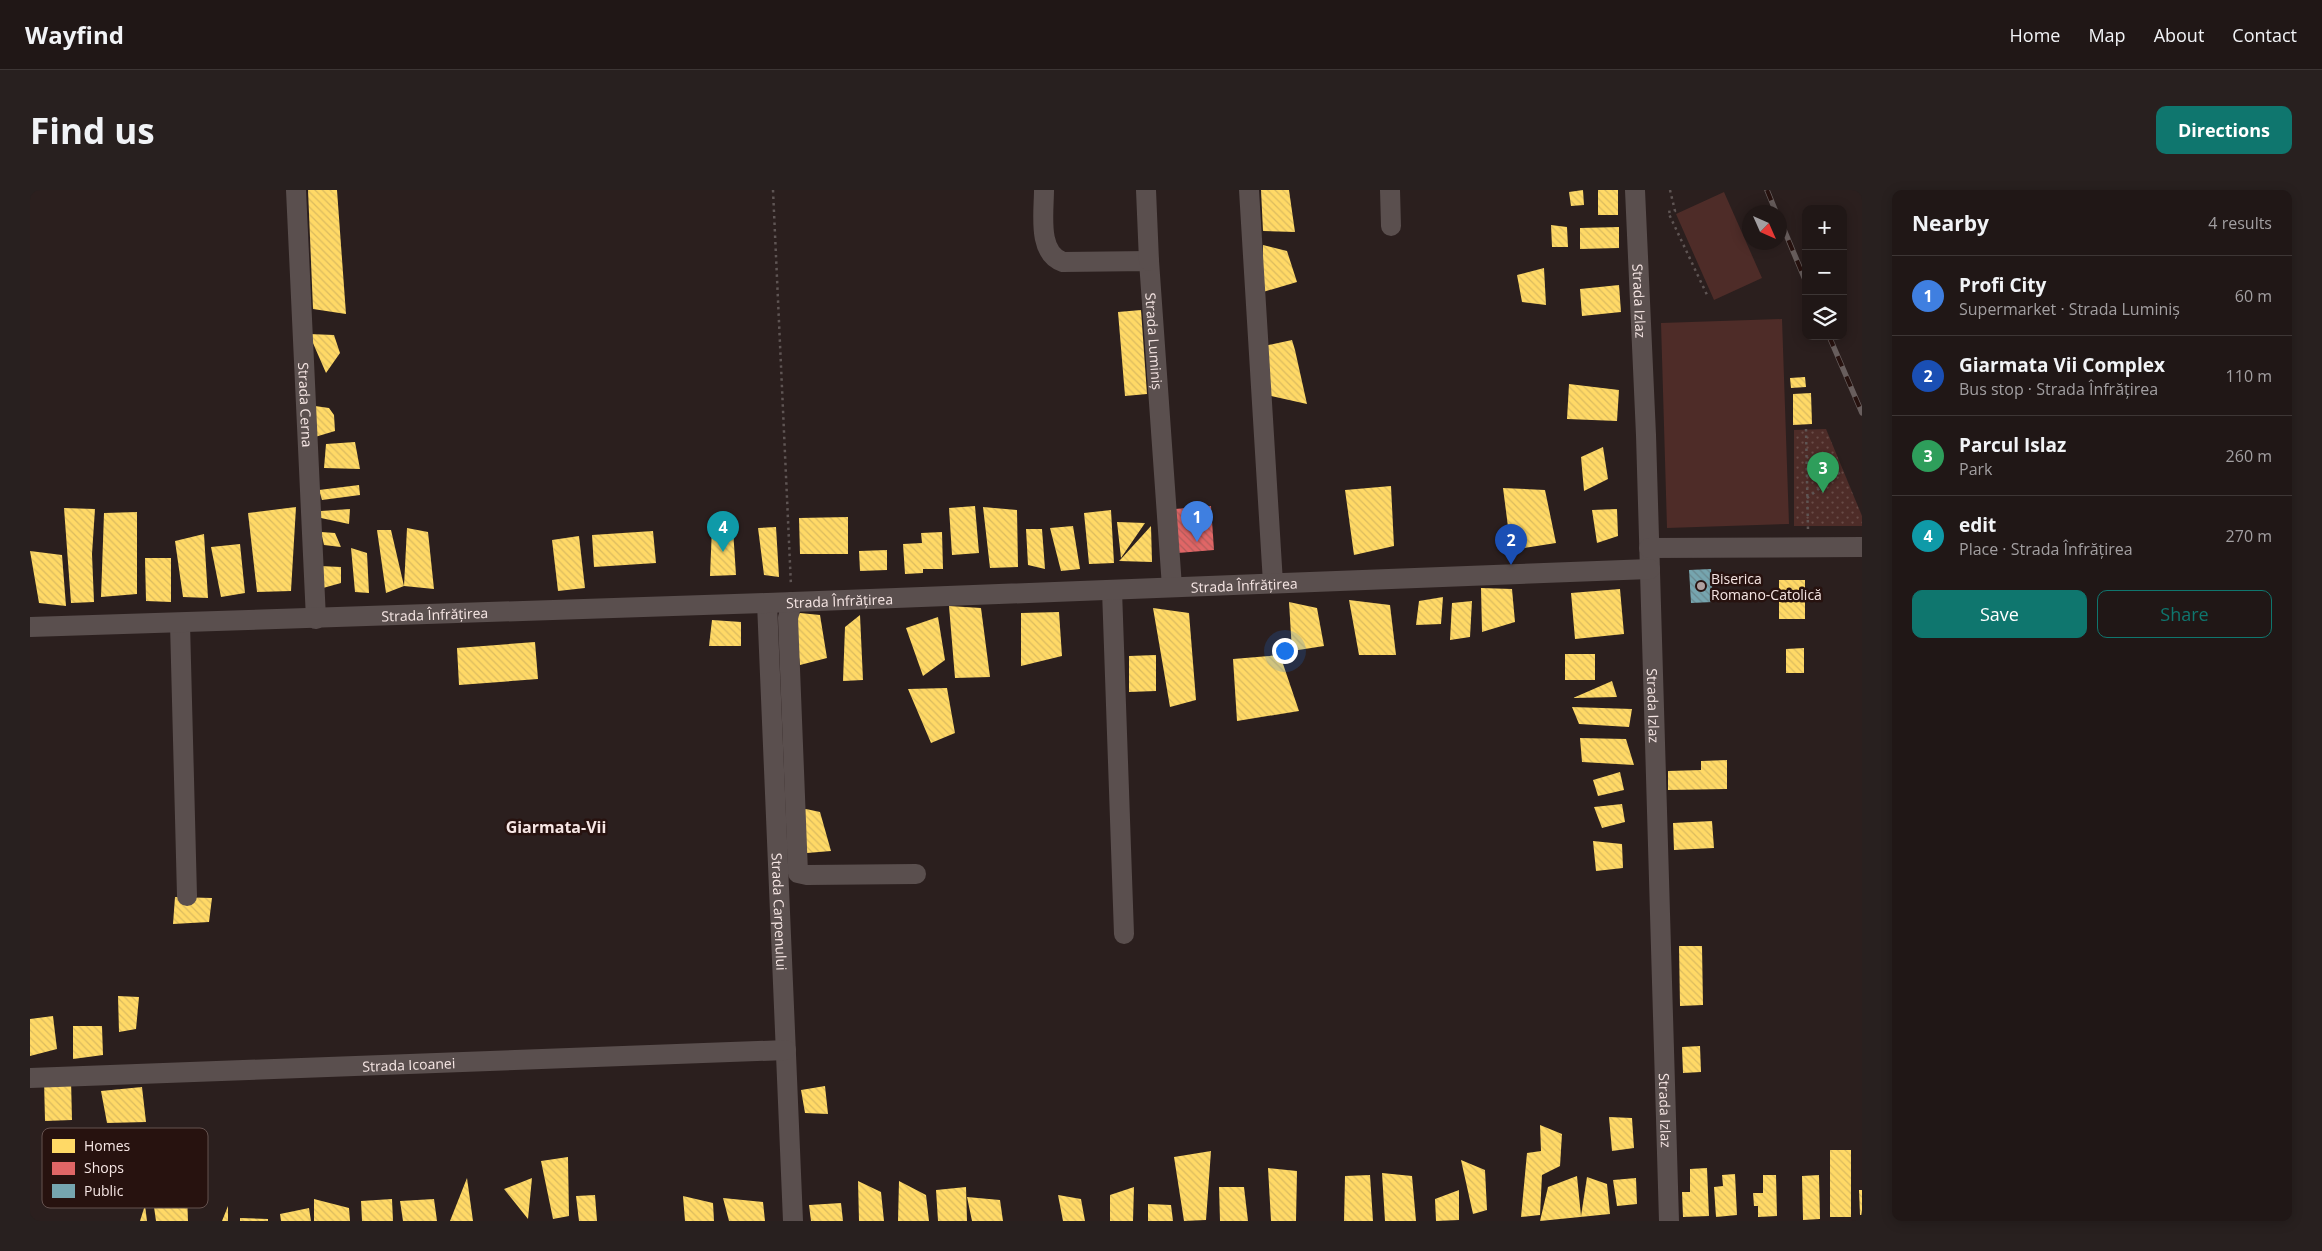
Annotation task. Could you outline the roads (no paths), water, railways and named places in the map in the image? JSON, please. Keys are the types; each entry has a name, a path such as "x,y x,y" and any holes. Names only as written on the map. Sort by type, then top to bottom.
{"street":[{"name":"Strada Cerna","path":"296,190 316,619"},
{"path":"1044,190 1046,245 1055,260 1063,262 1149,261"},
{"name":"Strada Luminiș","path":"1146,190 1149,261 1172,587"},
{"path":"1249,190 1274,583"},
{"path":"1390,190 1391,226"},
{"name":"Strada Izlaz","path":"1636,190 1650,569 1669,1221"},
{"path":"1649,548 1862,547"},
{"name":"Strada Înfrățirea","path":"30,627 768,603 1650,569"},
{"path":"1112,590 1124,934"},
{"path":"792,602 788,618 788,873 807,876 916,874"},
{"name":"Strada Carpenului","path":"768,603 788,873 786,1050 793,1221"},
{"path":"180,623 187,896"},
{"name":"Strada Icoanei","path":"30,1078 786,1050"}],"railway":[{"path":"1767,190 1773,205"},
{"path":"1787,237 1802,272"},
{"path":"1831,340 1862,413"}],"place":[{"name":"Parcul Islaz","path":"1823,493"},
{"name":"Profi City","path":"1197,542"},
{"name":"edit","path":"723,552"},
{"name":"Giarmata Vii Complex","path":"1511,565"},
{"name":"Biserica Romano-Catolică","path":"1701,586"}],"district":[{"name":"Giarmata-Vii","path":"556,827"}]}
